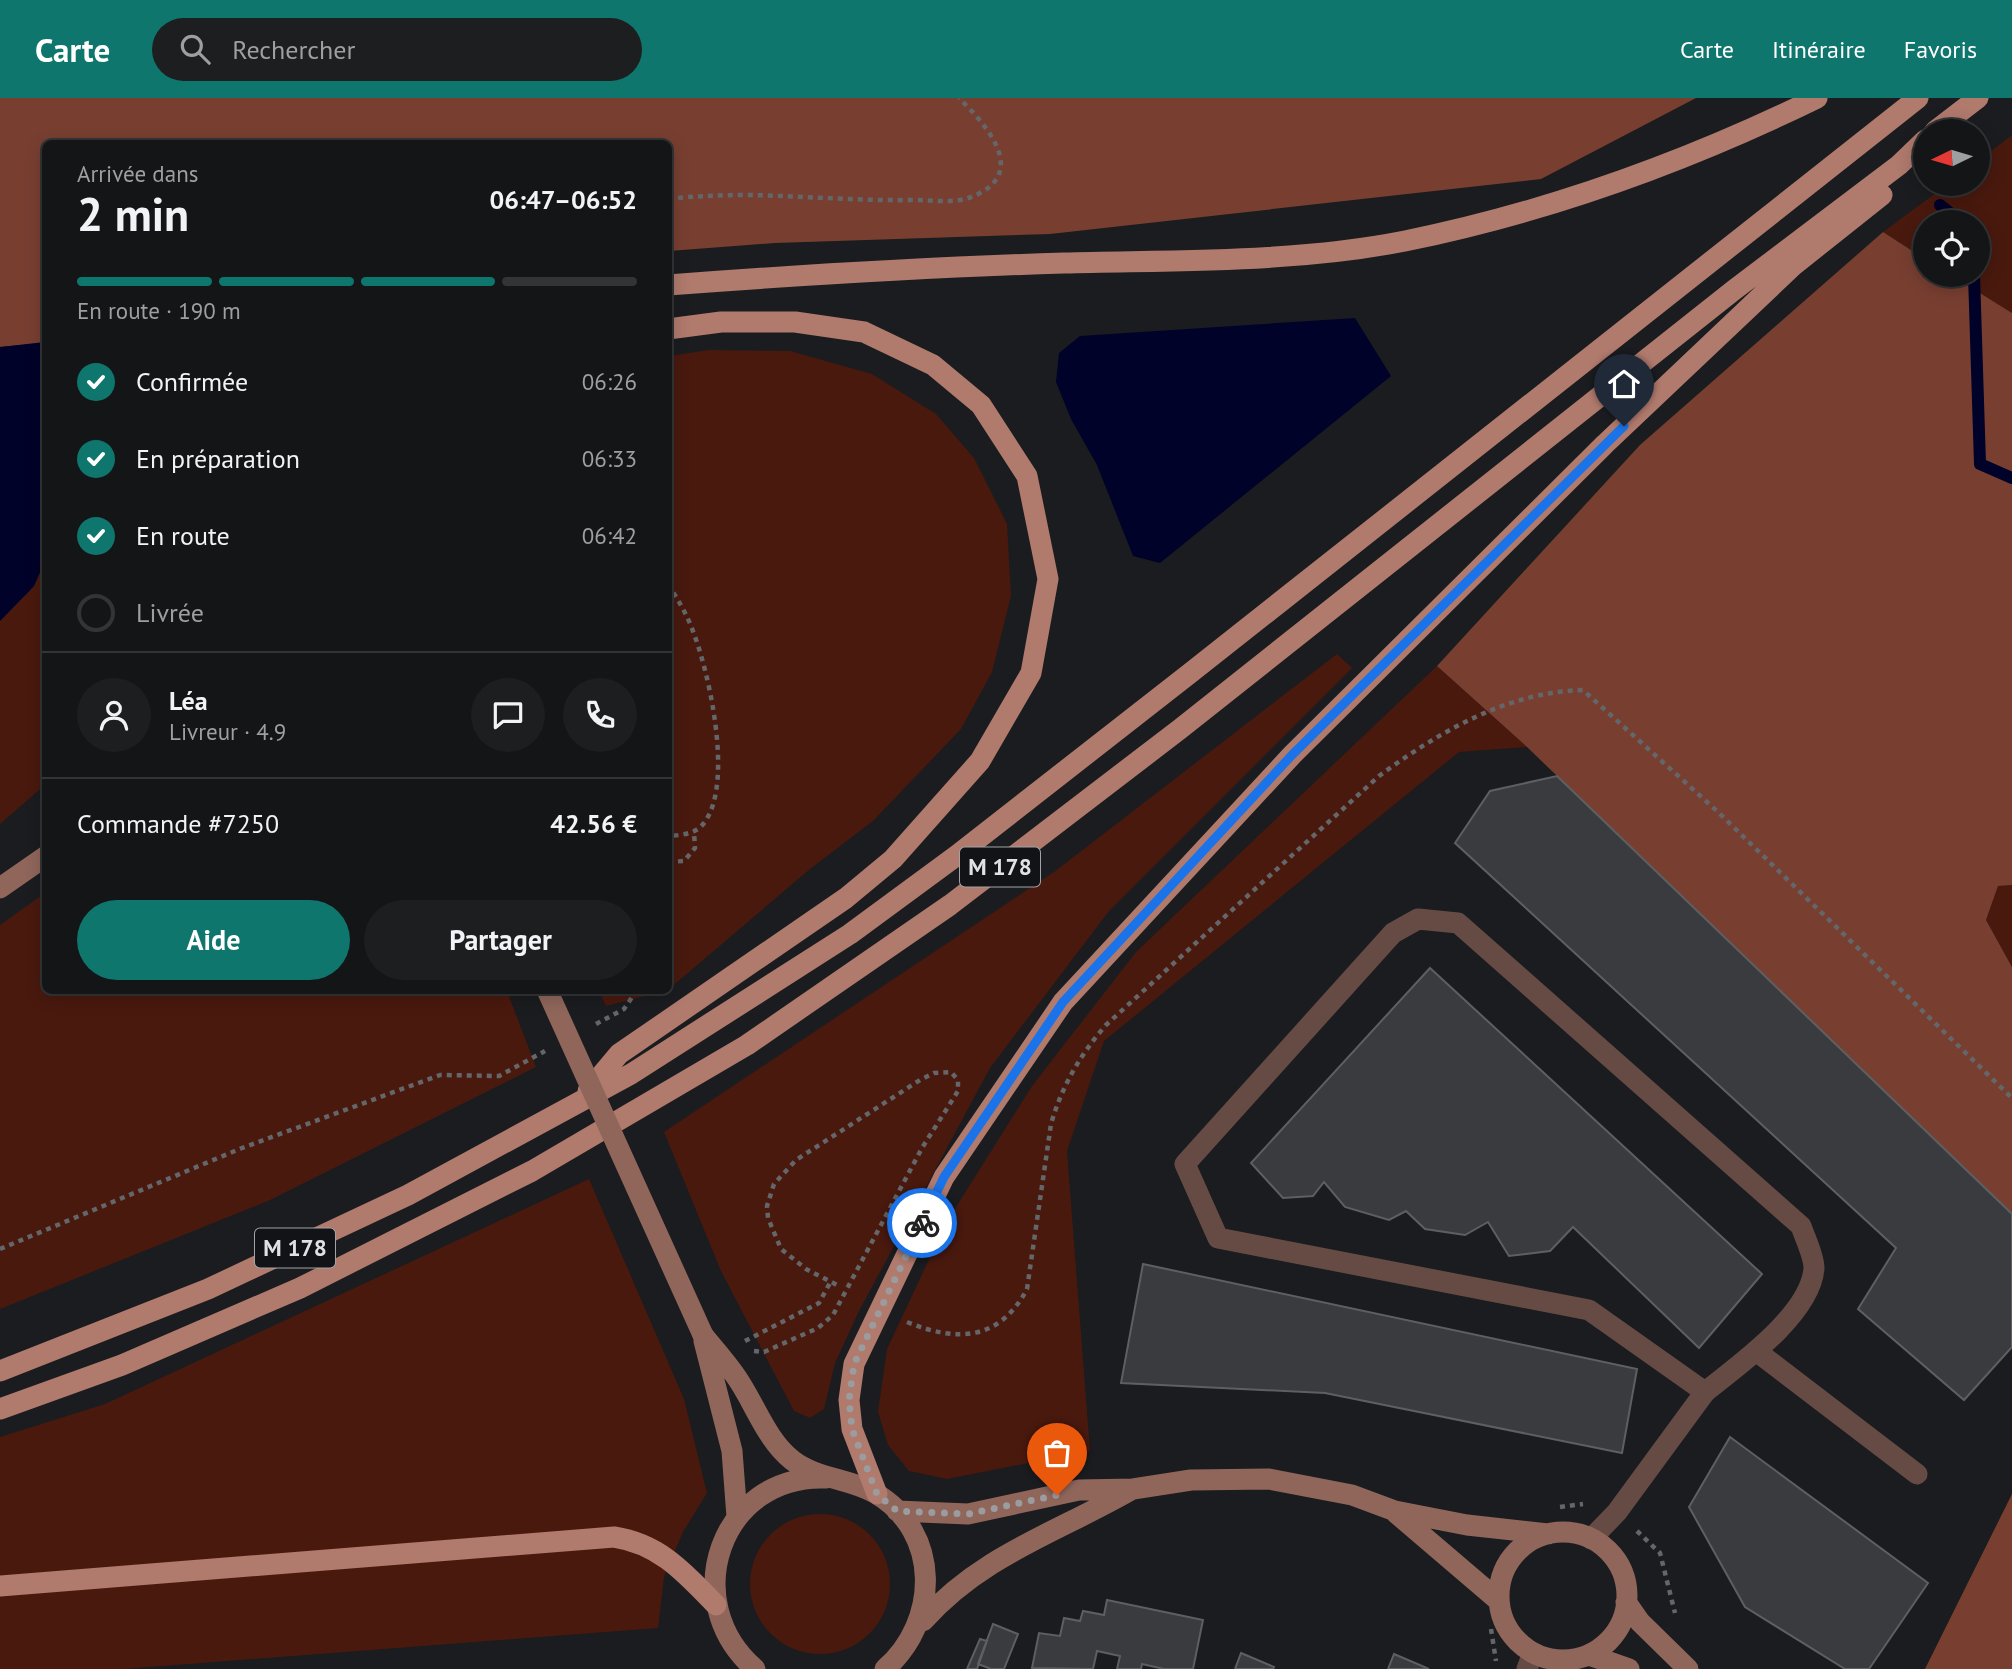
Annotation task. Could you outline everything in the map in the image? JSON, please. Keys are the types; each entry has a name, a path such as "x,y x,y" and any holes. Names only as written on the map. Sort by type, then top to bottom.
{"main road":[{"path":"672,285 853,271 1210,260 1341,250 1404,241 1542,206 1614,183 1735,138 1817,98"},
{"name":"M 178","path":"0,1371 208,1289 408,1195 708,1027 850,934 956,856 1918,98"},
{"path":"1951,119 1978,98"},
{"name":"M 178","path":"0,1409 122,1365 300,1288 532,1171 747,1045 961,897 1180,729 1913,152"},
{"path":"877,1494 852,1429 849,1400 854,1364 944,1177 1063,1002 1292,755 1605,444 1794,265 1881,197 1899,165"},
{"path":"580,1101 619,1054 826,912 893,859 980,761 1031,673 1048,579 1027,476 981,405 933,365 864,332 795,322 721,322 672,328"},
{"path":"0,1586 614,1537 654,1548 672,1560 716,1605"}],"street":[{"path":"0,888 42,859"},
{"path":"1591,1539 1617,1512 1705,1392 1756,1351 1798,1309 1814,1267 1801,1226 1458,923 1418,919 1393,933 1185,1164 1218,1238 1589,1310 1705,1392"},
{"path":"549,994 703,1335 732,1451 737,1517"},
{"path":"703,1335 739,1380 768,1432 790,1459 833,1479 856,1484 877,1494 897,1511 913,1531 922,1553 927,1577 926,1602 919,1625"},
{"path":"1756,1351 1917,1474"},
{"path":"755,1669 730,1642 716,1605 714,1582 717,1558 737,1517 752,1502 790,1482 833,1479"},
{"path":"897,1511 968,1514 1079,1490 1133,1489 1191,1480 1269,1479 1352,1495 1395,1511 1467,1525 1548,1534 1570,1533 1591,1539 1615,1560 1625,1580 1626,1602 1615,1633 1589,1655"},
{"path":"894,1665 919,1625 948,1593 985,1566 1133,1489"},
{"path":"1395,1511 1499,1601"},
{"path":"1548,1534 1525,1545 1508,1564 1500,1588 1499,1601 1506,1626 1530,1661 1561,1660 1589,1655 1629,1669"},
{"path":"1626,1602 1640,1622 1688,1669"}],"path":[{"path":"672,199 748,195 954,202 969,198 984,192 994,181 1000,159 992,133 959,98"},
{"path":"672,590 681,605 700,652 716,743 717,771 713,804 707,820 694,832 672,835"},
{"path":"902,1320 929,1331 960,1333 999,1325 1016,1310 1027,1289 1049,1134 1058,1098 1087,1046 1116,1016 1379,776 1425,742 1524,698 1552,691 1583,690 1717,811 2012,1098"},
{"path":"672,862 684,861 695,848 694,832"},
{"path":"590,1028 624,1009 634,994"},
{"path":"0,1249 242,1148 390,1093 440,1075 499,1076 556,1046"},
{"path":"764,1352 818,1328 840,1306 880,1224 958,1091 958,1080 951,1072 934,1073 920,1080 796,1160 774,1184 768,1218 776,1240 792,1260 837,1285"},
{"path":"743,1342 819,1303 831,1281"},
{"path":"1617,1512 1660,1553 1673,1608 1682,1629 1668,1650"}],"shaded area":[{"path":"0,98 1696,98 1541,179 1050,234 775,243 672,251 672,140 42,140 42,343 0,347"},
{"path":"2012,135 2012,313 1970,287 1990,287 1990,210 1913,210 1913,251 1883,232 1932,196 1990,196 1990,152"},
{"path":"1883,232 1913,251 1913,287 1970,287 2012,313 2012,885 1998,886 1986,920 2012,967 2012,1214 1527,747 1437,666 1640,445"},
{"path":"709,350 790,351 872,374 936,414 974,458 1007,524 1011,596 992,672 961,729 873,821 810,869 672,986 672,356"},
{"path":"42,568 42,788 0,824 0,621 34,586"},
{"path":"1337,654 1352,668 1109,911 990,1068 859,1311 835,1363 824,1409 810,1418 794,1411 721,1271 664,1132 1054,872"},
{"path":"1437,666 1527,747 1459,752 1104,1041 1067,1151 1090,1451 947,1479 909,1471 888,1445 878,1412 887,1349 946,1223 1032,1086 1136,952"},
{"path":"2012,885 2012,967 1986,920 1998,886"},
{"path":"42,895 42,994 508,994 536,1067 268,1201 0,1309 0,925"},
{"path":"600,994 653,994 606,1006"},
{"path":"589,1179 684,1399 707,1493 683,1532 664,1577 658,1628 123,1669 0,1669 0,1437 105,1404"},
{"path":"2012,1494 2012,1669 1925,1669"},
{"path":"820,1514 847,1520 869,1535 884,1557 890,1584 884,1611 869,1633 847,1648 820,1654 793,1648 771,1633 756,1611 750,1584 756,1557 771,1535 793,1520"}],"water":[{"path":"1355,318 1391,376 1160,563 1133,556 1097,465 1071,419 1056,382 1059,353 1080,336"},
{"path":"42,342 42,568 34,586 0,621 0,347"}],"building":[{"path":"1557,776 2012,1214 2012,1347 1964,1400 1858,1309 1896,1248 1455,843 1490,791"},
{"path":"1430,968 1762,1274 1699,1348 1573,1227 1550,1251 1509,1256 1488,1222 1465,1235 1425,1229 1406,1211 1389,1220 1345,1207 1324,1182 1313,1196 1283,1198 1251,1163"},
{"path":"1143,1264 1637,1369 1622,1453 1325,1393 1121,1383"},
{"path":"1730,1437 1928,1583 1869,1669 1845,1669 1745,1607 1689,1507"},
{"path":"1107,1600 1203,1620 1193,1669 1164,1669 1142,1664 1141,1669 1117,1669 1120,1656 1097,1651 1093,1669 1032,1668 1039,1633 1060,1636 1064,1618 1080,1621 1083,1611 1104,1615"},
{"path":"993,1624 1018,1634 1004,1669 991,1669 978,1664"},
{"path":"980,1639 987,1641 977,1669 967,1669"},
{"path":"1241,1653 1274,1667 1235,1669"},
{"path":"1394,1654 1429,1669 1388,1669"}],"waterway":[{"path":"1940,205 1946,210"},
{"path":"1974,287 1980,464 2012,478"}],"way so far":[{"path":"922,1223 854,1364 849,1400 852,1429 860,1457 877,1494 897,1511 968,1514 1057,1495"}],"route":[{"path":"922,1223 944,1177 1063,1002 1292,755 1624,426"}]}
